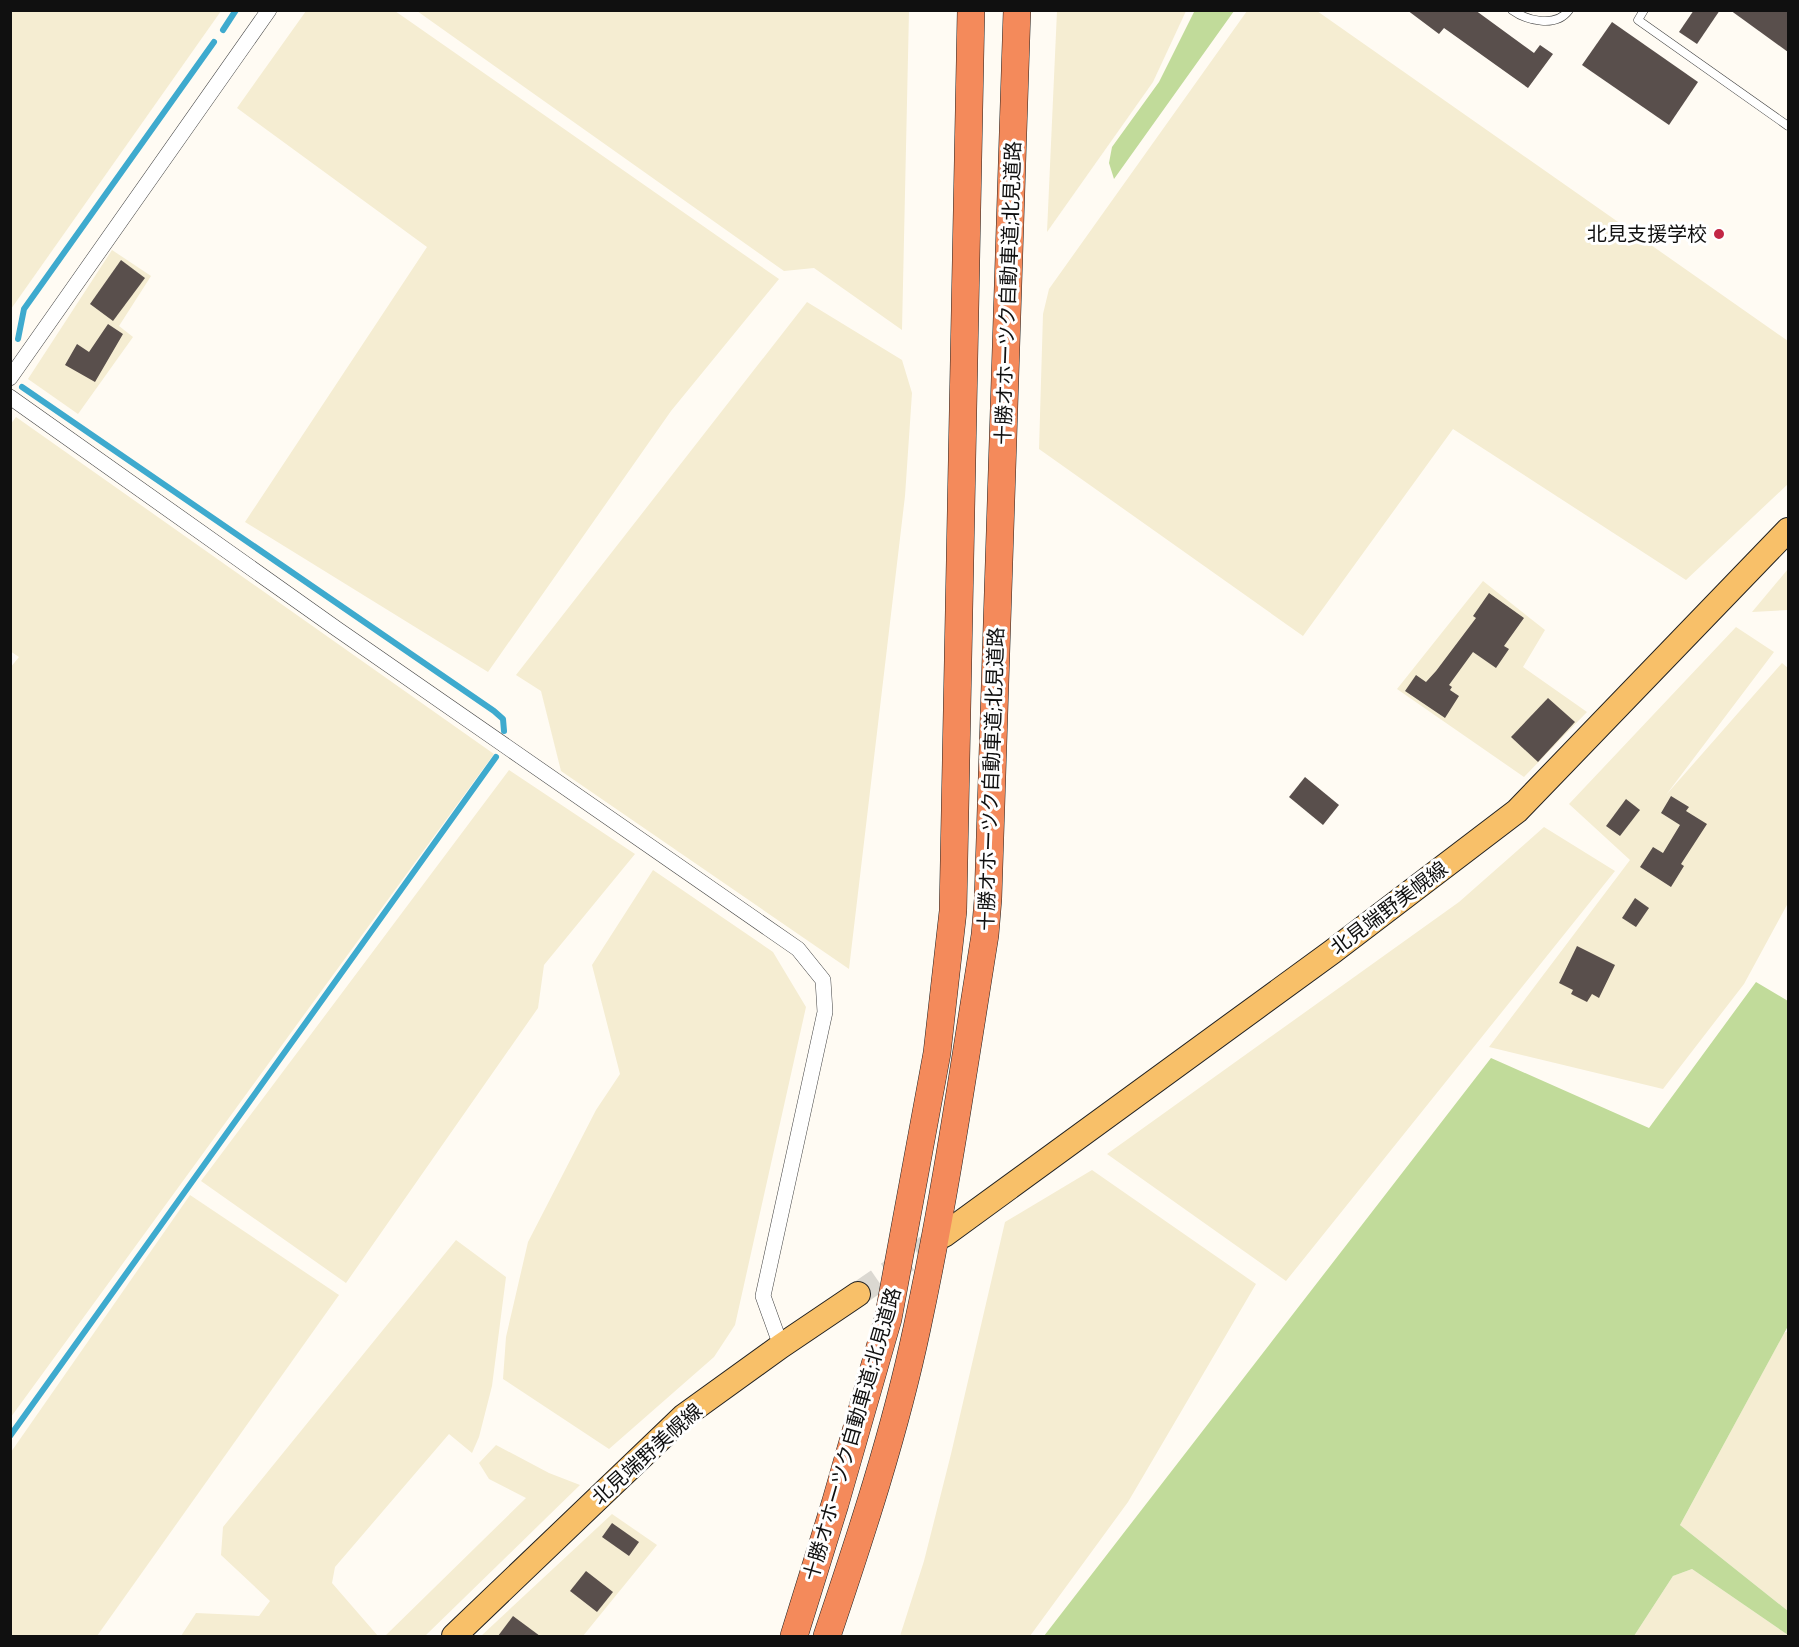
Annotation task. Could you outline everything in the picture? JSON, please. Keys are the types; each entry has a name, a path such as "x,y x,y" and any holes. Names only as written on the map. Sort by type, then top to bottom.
{"highway":[{"name":"十勝オホーツク自動車道;北見道路","path":"794,1636 888,1319 938,1053 953,911 971,10"},
{"name":"十勝オホーツク自動車道;北見道路","path":"827,1636 869,1510 917,1330 947,1174 984,935 988,899 1017,10"}],"main road":[{"name":"北見端野美幌線","path":"944,1235 1332,952 1517,811 1788,530"},
{"name":"北見端野美幌線","path":"454,1636 684,1416 858,1294"}],"street":[{"path":"10,378 269,10"},
{"path":"10,398 337,629 798,949 823,980 825,1012 763,1296 781,1346"}],"lane":[{"path":"1512,10 1522,18 1545,22 1565,16 1569,10"},
{"path":"1644,10 1638,20 1788,126"}],"shaded area":[{"path":"10,11 221,11 11,309"},
{"path":"306,11 395,11 779,279 671,411 488,672 245,522 427,247 237,108"},
{"path":"417,11 909,11 902,330 814,268 784,271"},
{"path":"1057,11 1186,11 1153,82 1047,232"},
{"path":"1247,11 1317,11 1788,341 1788,484 1686,580 1453,429 1303,636 1039,449 1043,314 1049,289"},
{"path":"112,250 151,276 119,326 133,337 78,414 28,379"},
{"path":"807,302 902,360 912,393 905,496 849,969 561,771 541,691 516,675"},
{"path":"16,417 494,754 11,1417 10,668 19,657 10,651 10,425"},
{"path":"1788,569 1788,610 1752,612"},
{"path":"1483,581 1545,630 1523,667 1587,712 1524,777 1397,689"},
{"path":"1736,627 1774,652 1666,795 1782,663 1788,668 1788,903 1744,984 1663,1089 1489,1047 1630,860 1569,804"},
{"path":"509,770 635,854 544,965 538,1008 346,1283 201,1181"},
{"path":"1544,827 1615,871 1286,1281 1107,1154 1459,902"},
{"path":"653,870 773,952 806,1007 735,1325 714,1357 609,1449 503,1379 506,1337 528,1242 596,1110 620,1074 592,965"},
{"path":"1092,1170 1256,1284 1128,1502 1030,1636 900,1636 924,1561 1005,1222"},
{"path":"190,1195 339,1295 97,1636 11,1636 11,1452"},
{"path":"456,1240 506,1277 492,1386 479,1437 472,1453 449,1434 335,1567 332,1583 378,1636 181,1636 196,1613 259,1616 270,1601 221,1555 223,1527"},
{"path":"1788,1331 1788,1611 1680,1525 1784,1333"},
{"path":"496,1445 549,1473 580,1485 425,1636 385,1636 526,1498 489,1479 479,1463"},
{"path":"612,1514 657,1545 583,1636 481,1636"},
{"path":"1692,1569 1788,1636 1634,1636 1673,1576"}],"green space":[{"path":"1195,10 1234,11 1114,179 1109,163 1112,147 1159,82"},
{"path":"1756,982 1788,1001 1788,1326 1680,1525 1788,1611 1788,1635 1692,1569 1673,1576 1634,1636 1044,1636 1491,1058 1649,1128"}],"building":[{"path":"1407,10 1475,10 1534,53 1540,45 1553,54 1528,88 1444,28 1439,34"},
{"path":"1694,10 1720,10 1697,44 1679,32"},
{"path":"1730,10 1788,10 1788,52"},
{"path":"1612,22 1698,82 1669,125 1582,65"},
{"path":"121,260 145,278 113,321 90,304"},
{"path":"108,324 123,334 95,382 65,365 77,344 89,352"},
{"path":"1489,593 1524,618 1504,646 1509,649 1496,668 1473,652 1449,685 1452,687 1450,690 1459,696 1445,718 1405,691 1416,675 1426,682 1436,671 1476,618 1473,616"},
{"path":"1548,698 1575,722 1538,762 1511,737"},
{"path":"1305,777 1339,805 1323,825 1289,797"},
{"path":"1671,796 1689,807 1686,811 1707,824 1681,864 1684,866 1671,887 1640,867 1653,847 1663,853 1680,825 1661,813"},
{"path":"1626,799 1640,810 1620,836 1606,826"},
{"path":"1635,898 1649,908 1636,927 1622,918"},
{"path":"1577,946 1615,965 1599,998 1592,994 1587,1002 1571,994 1573,990 1559,983"},
{"path":"612,1523 639,1542 629,1556 602,1537"},
{"path":"586,1571 613,1592 597,1612 570,1591"},
{"path":"513,1616 540,1636 498,1636"}],"waterway":[{"path":"223,30 236,10"},
{"path":"18,339 24,309 214,42"},
{"path":"22,387 494,711 503,719 504,731"},
{"path":"10,1436 496,757"}],"tunnel":[{"path":"858,1294 944,1235"}],"place":[{"name":"北見支援学校","path":"1719,234"}]}
